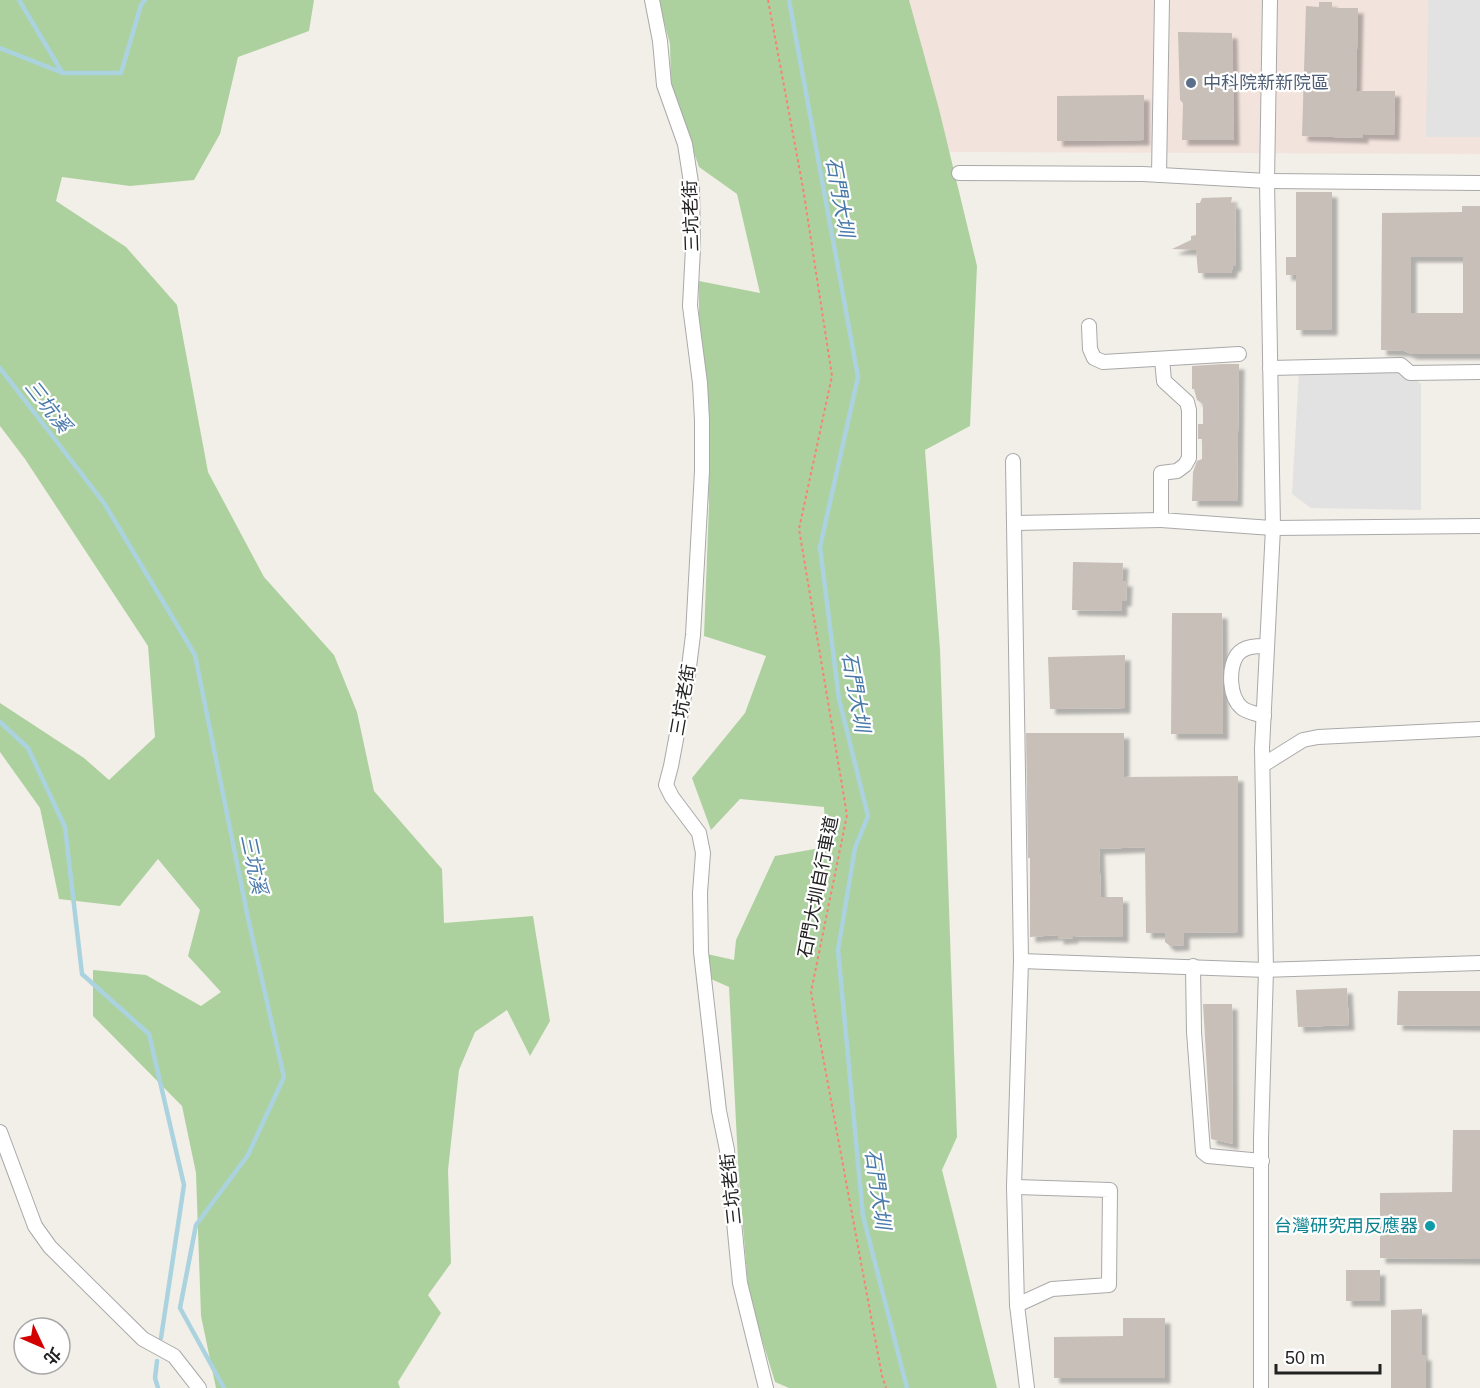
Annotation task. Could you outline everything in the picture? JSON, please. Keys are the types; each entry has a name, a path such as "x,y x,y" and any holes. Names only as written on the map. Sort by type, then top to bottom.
{"street":[{"name":"三坑老街","path":"652,0 660,41 664,85 685,144 692,189 690,306 700,383 702,420 702,471 693,635 666,785 672,797 699,833 703,853 700,893 701,952 719,1112 727,1150 740,1283 766,1388"},
{"path":"1159,175 1162,0"},
{"path":"1261,1388 1266,970 1263,765 1273,528 1267,181 1270,0"},
{"path":"959,173 1159,175 1267,181 1480,183"},
{"path":"1089,326 1090,349 1094,358 1104,362 1239,354"},
{"path":"1161,520 1161,473 1177,471 1185,465 1189,458 1187,402 1164,381 1162,359"},
{"path":"1270,368 1401,364 1410,373 1480,372"},
{"path":"1013,462 1021,961 1014,1187 1018,1273 1017,1305 1027,1388"},
{"path":"1015,523 1161,520 1273,528 1480,526"},
{"path":"1264,716 1242,708 1232,695 1232,671 1237,655 1251,646 1267,646"},
{"path":"1263,765 1303,740 1318,737 1480,729"},
{"path":"1021,961 1266,970 1480,963"},
{"path":"1193,966 1194,1032 1203,1152 1208,1156 1262,1161"},
{"path":"0,1132 35,1226 50,1247 142,1339 174,1356 199,1388"},
{"path":"1014,1187 1110,1190 1109,1285 1052,1289 1017,1305"}],"path":[{"name":"石門大圳自行車道","path":"768,0 803,188 832,376 799,529 847,815 811,992 886,1388"}],"shaded area":[{"name":"中科院新新院區","path":"872,0 1480,0 1480,154 931,152"},
{"path":"1428,0 1480,0 1480,137 1426,137"},
{"path":"1402,368 1421,384 1421,510 1311,508 1292,494 1299,371"}],"green space":[{"path":"0,0 314,0 309,31 238,57 220,134 194,180 130,186 62,177 56,201 126,247 177,305 208,472 264,577 334,655 357,712 374,791 442,869 444,923 533,916 550,1021 530,1056 507,1010 475,1032 459,1070 448,1170 451,1263 428,1295 441,1313 398,1382 400,1388 216,1388 201,1316 196,1173 182,1106 93,1016 93,970 146,975 201,1006 221,992 188,956 200,910 158,859 120,906 59,899 40,808 0,752 0,703 84,758 109,780 155,737 148,646 25,459 0,426"},
{"path":"658,0 909,0 939,109 977,266 970,426 925,450 940,649 957,1137 942,1170 997,1388 789,1388 775,1382 749,1297 739,1180 729,987 711,979 707,954 734,960 736,940 775,856 826,847 824,807 740,799 711,830 692,778 745,713 766,656 704,636 709,504 699,281 760,293 737,194 699,167 671,88 670,44"}],"building":[{"path":"1319,2 1332,2 1332,8 1358,8 1356,91 1395,91 1394,135 1363,134 1363,138 1302,136 1306,6 1319,7"},
{"path":"1178,32 1232,33 1234,140 1182,140 1183,103 1180,100"},
{"path":"1144,95 1144,140 1057,141 1057,96"},
{"path":"1296,192 1332,192 1332,330 1296,330 1296,275 1286,275 1286,257 1296,257"},
{"path":"1232,197 1231,203 1235,203 1236,266 1233,266 1231,273 1198,273 1196,250 1172,249 1196,235 1196,203 1200,203 1202,198"},
{"path":"1462,206 1480,206 1480,354 1412,354 1404,351 1381,350 1382,213 1462,212","holes":["1411,257 1463,257 1463,313 1411,313"]},
{"path":"1239,364 1237,501 1192,501 1193,472 1197,461 1202,459 1202,439 1198,439 1198,424 1203,424 1203,404 1197,400 1194,389 1192,389 1192,366"},
{"path":"1073,562 1123,563 1122,581 1127,581 1126,601 1122,601 1122,611 1072,610"},
{"path":"1172,613 1222,613 1223,734 1171,734"},
{"path":"1125,655 1125,708 1050,709 1048,657"},
{"path":"1026,733 1124,733 1124,777 1238,776 1238,932 1184,933 1184,945 1170,946 1165,942 1165,933 1146,933 1145,847 1099,849 1101,897 1123,897 1123,937 1073,936 1073,938 1058,939 1058,935 1030,937"},
{"path":"1347,988 1349,1025 1298,1027 1296,990"},
{"path":"1398,991 1480,991 1480,1026 1397,1025"},
{"path":"1203,1004 1232,1004 1233,1144 1211,1139"},
{"name":"台灣研究用反應器","path":"1453,1130 1480,1130 1480,1259 1380,1258 1380,1193 1452,1192"},
{"path":"1346,1270 1380,1270 1380,1301 1346,1301"},
{"path":"1422,1309 1422,1355 1426,1355 1426,1388 1391,1388 1391,1310"},
{"path":"1123,1318 1165,1318 1165,1378 1054,1378 1054,1337 1123,1336"}],"waterway":[{"path":"19,0 62,72"},
{"name":"三坑溪","path":"0,48 63,73 121,73 141,5 145,0"},
{"name":"石門大圳","path":"789,0 858,377 820,547 839,699 868,816 855,848 838,950 863,1216 907,1388"},
{"name":"三坑溪","path":"0,368 104,503 195,655 248,918 284,1077 248,1155 196,1225 180,1308 224,1388"},
{"path":"0,722 28,748 65,827 82,974 149,1034 184,1185 161,1338"},
{"path":"157,1361 155,1378 158,1388"}],"place":[{"name":"中科院新新院區","path":"1191,83"},
{"name":"台灣研究用反應器","path":"1430,1226"}]}
